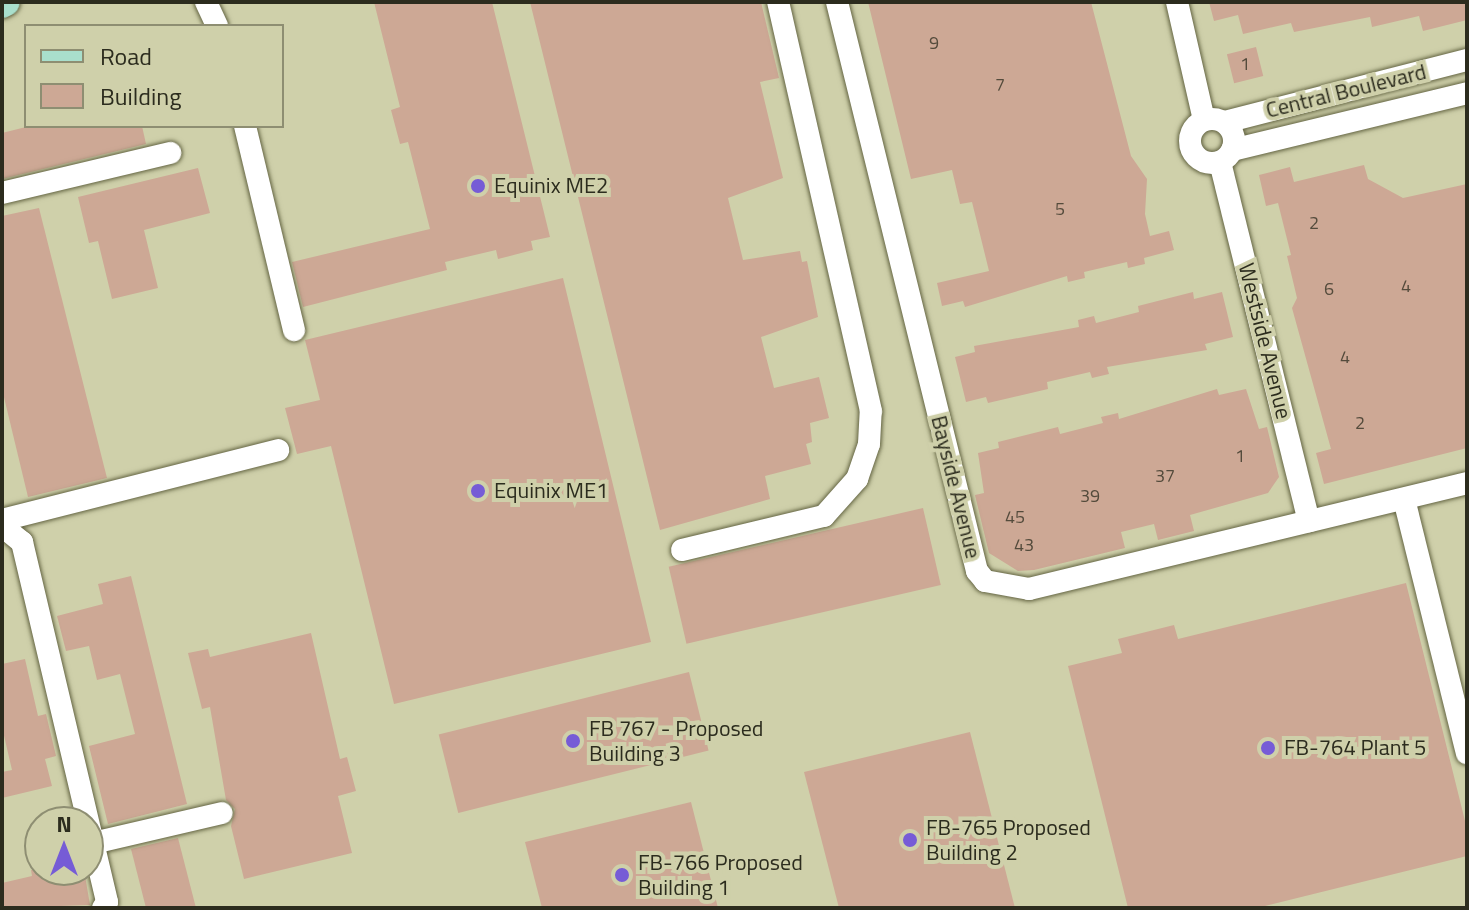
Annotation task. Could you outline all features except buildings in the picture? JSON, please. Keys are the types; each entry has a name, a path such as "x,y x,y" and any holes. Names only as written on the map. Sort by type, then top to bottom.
{"lane":[{"path":"206,2 216,24"},
{"path":"682,550 824,516 857,479 869,444 871,411 778,2"},
{"name":"Bayside Avenue","path":"837,2 965,526 977,571 985,581 1029,589 1467,483"},
{"path":"1177,2 1214,121 1234,138 1226,156 1205,162 1193,152 1190,138 1214,121"},
{"name":"Central Boulevard","path":"1214,121 1467,60"},
{"path":"1416,73 1423,103"},
{"name":"Central Boulevard","path":"1226,156 1467,93"},
{"path":"245,128 294,330"},
{"path":"2,193 170,153"},
{"name":"Westside Avenue","path":"1226,156 1309,521"},
{"path":"2,523 278,450"},
{"path":"1404,499 1467,753"},
{"path":"2,523 22,542 84,806"},
{"path":"104,840 222,813"},
{"path":"102,886 106,906"}],"place":[{"name":"Equinix ME2","path":"478,186"},
{"name":"Equinix ME1","path":"478,491"},
{"name":"FB 767 - Proposed Building 3","path":"573,741"},
{"name":"FB-764 Plant 5","path":"1268,748"},
{"name":"FB-765 Proposed Building 2","path":"910,840"},
{"name":"FB-766 Proposed Building 1","path":"622,875"}]}
